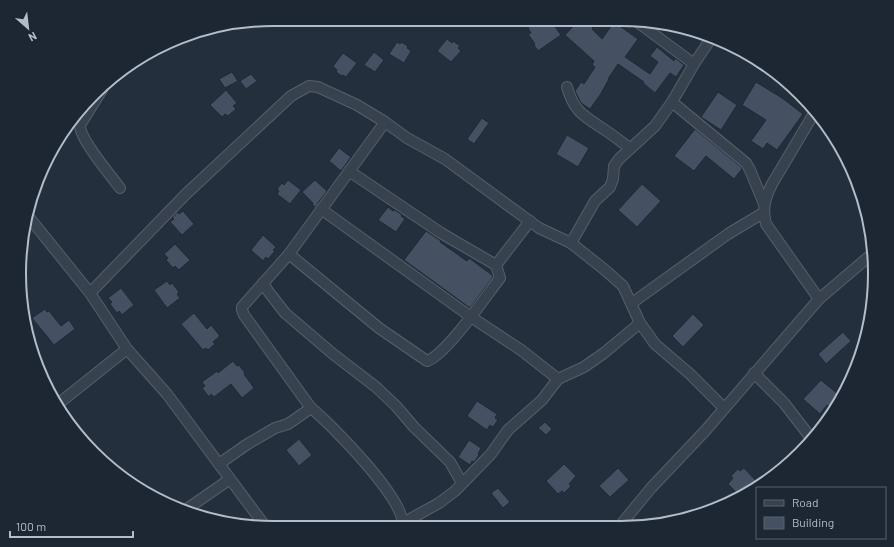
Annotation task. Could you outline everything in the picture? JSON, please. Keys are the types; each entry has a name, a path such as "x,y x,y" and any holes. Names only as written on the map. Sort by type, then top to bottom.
{"street":[{"path":"645,27 694,64"},
{"path":"571,243 595,201 612,184 614,166 630,148 655,126 672,102 708,42"},
{"path":"90,293 186,194 291,96 309,86 318,87 357,105 385,122 407,138 445,159 539,228 571,243 623,286 640,323 655,344 690,374 724,408"},
{"path":"567,87 570,100 587,120 630,148"},
{"path":"94,102 79,129 88,145 120,188"},
{"path":"672,102 746,163 764,208 766,224 819,298"},
{"path":"632,303 764,208 767,193 812,116"},
{"path":"385,122 289,254 242,307 243,313 311,408 344,438 365,462 396,503 401,521"},
{"path":"289,254 379,328 427,360 433,359 445,347 471,317 500,278 496,265 441,233 349,171"},
{"path":"321,209 471,317 521,350 558,378"},
{"path":"32,221 90,293 127,349 167,394 261,520"},
{"path":"496,265 530,221"},
{"path":"624,521 651,488 724,408 819,298 867,258"},
{"path":"263,283 268,292 285,313 333,354 376,387 396,406 414,428 450,462 462,483"},
{"path":"409,521 440,503 462,483 491,454 508,430 542,400 558,378 584,368 640,323"},
{"path":"62,401 127,349"},
{"path":"754,373 784,403 809,435"},
{"path":"220,464 246,445 275,428 288,424 311,408"},
{"path":"190,507 230,479"}],"building":[{"path":"530,26 555,26 561,35 538,51 528,34 531,33 528,28"},
{"path":"573,26 592,26 592,29 602,39 611,26 620,26 638,39 625,57 650,74 658,62 650,56 657,47 674,61 675,58 684,65 676,77 670,73 655,93 643,83 644,82 618,64 590,109 581,103 575,91 581,82 584,84 595,67 592,65 594,61 565,35"},
{"path":"447,39 460,46 458,48 461,51 451,62 437,51"},
{"path":"397,42 400,44 401,42 408,46 407,48 411,51 404,63 389,54"},
{"path":"374,52 384,60 375,72 364,65"},
{"path":"343,53 357,63 346,77 336,72 337,70 333,66"},
{"path":"739,57 744,59 761,71"},
{"path":"232,72 238,81 225,88 219,79"},
{"path":"251,74 257,81 246,89 240,81"},
{"path":"756,82 782,98 803,114 777,150 767,143 763,149 751,141 766,120 742,105"},
{"path":"226,90 237,103 233,106 236,109 228,116 225,114 222,117 210,105"},
{"path":"718,92 737,105 721,130 701,117"},
{"path":"482,118 489,123 474,144 467,139"},
{"path":"695,129 741,167 742,169 734,179 706,156 694,171 674,156"},
{"path":"567,135 589,148 578,167 556,154"},
{"path":"339,148 351,157 341,171 329,161"},
{"path":"288,180 301,190 290,204 277,194 279,191 277,189 282,183 284,185"},
{"path":"315,180 327,191 315,207 302,192"},
{"path":"642,184 661,201 637,227 618,210"},
{"path":"388,207 393,211 395,210 405,219 396,232 378,220"},
{"path":"183,211 194,224 182,235 170,222 174,219 172,218 177,212 179,214"},
{"path":"426,231 467,261 469,258 492,275 493,277 470,308 404,260"},
{"path":"263,235 276,247 273,250 275,251 268,259 266,257 263,261 251,250"},
{"path":"175,244 190,260 179,270 175,266 173,268 166,260 168,258 164,254"},
{"path":"167,281 170,285 172,283 179,292 177,294 180,298 167,308 154,290"},
{"path":"121,288 134,305 122,315 119,311 117,313 110,304 112,302 108,298"},
{"path":"45,309 47,312 49,311 61,326 69,320 75,329 54,345 32,318"},
{"path":"194,313 207,329 211,325 220,336 213,342 215,344 208,350 206,348 203,350 181,324"},
{"path":"693,314 704,325 683,347 672,336"},
{"path":"843,332 851,341 826,364 818,354"},
{"path":"233,361 237,366 239,365 254,388 242,398 231,384 214,397 211,394 209,397 202,388 205,386 202,382 217,371 218,373"},
{"path":"821,380 837,393 830,405 827,405 820,414 803,399"},
{"path":"477,401 497,414 495,418 498,420 493,427 490,425 487,430 467,416"},
{"path":"545,422 552,429 546,435 538,428"},
{"path":"299,439 312,455 299,466 286,450"},
{"path":"469,440 481,448 478,454 479,455 470,465 458,457"},
{"path":"564,464 576,476 569,484 571,486 564,493 562,491 558,494 546,481"},
{"path":"618,468 629,480 610,497 599,486"},
{"path":"744,468 756,480 736,492 728,484 733,478 731,476 738,469 740,471"},
{"path":"498,488 510,502 503,508 491,493"}]}
